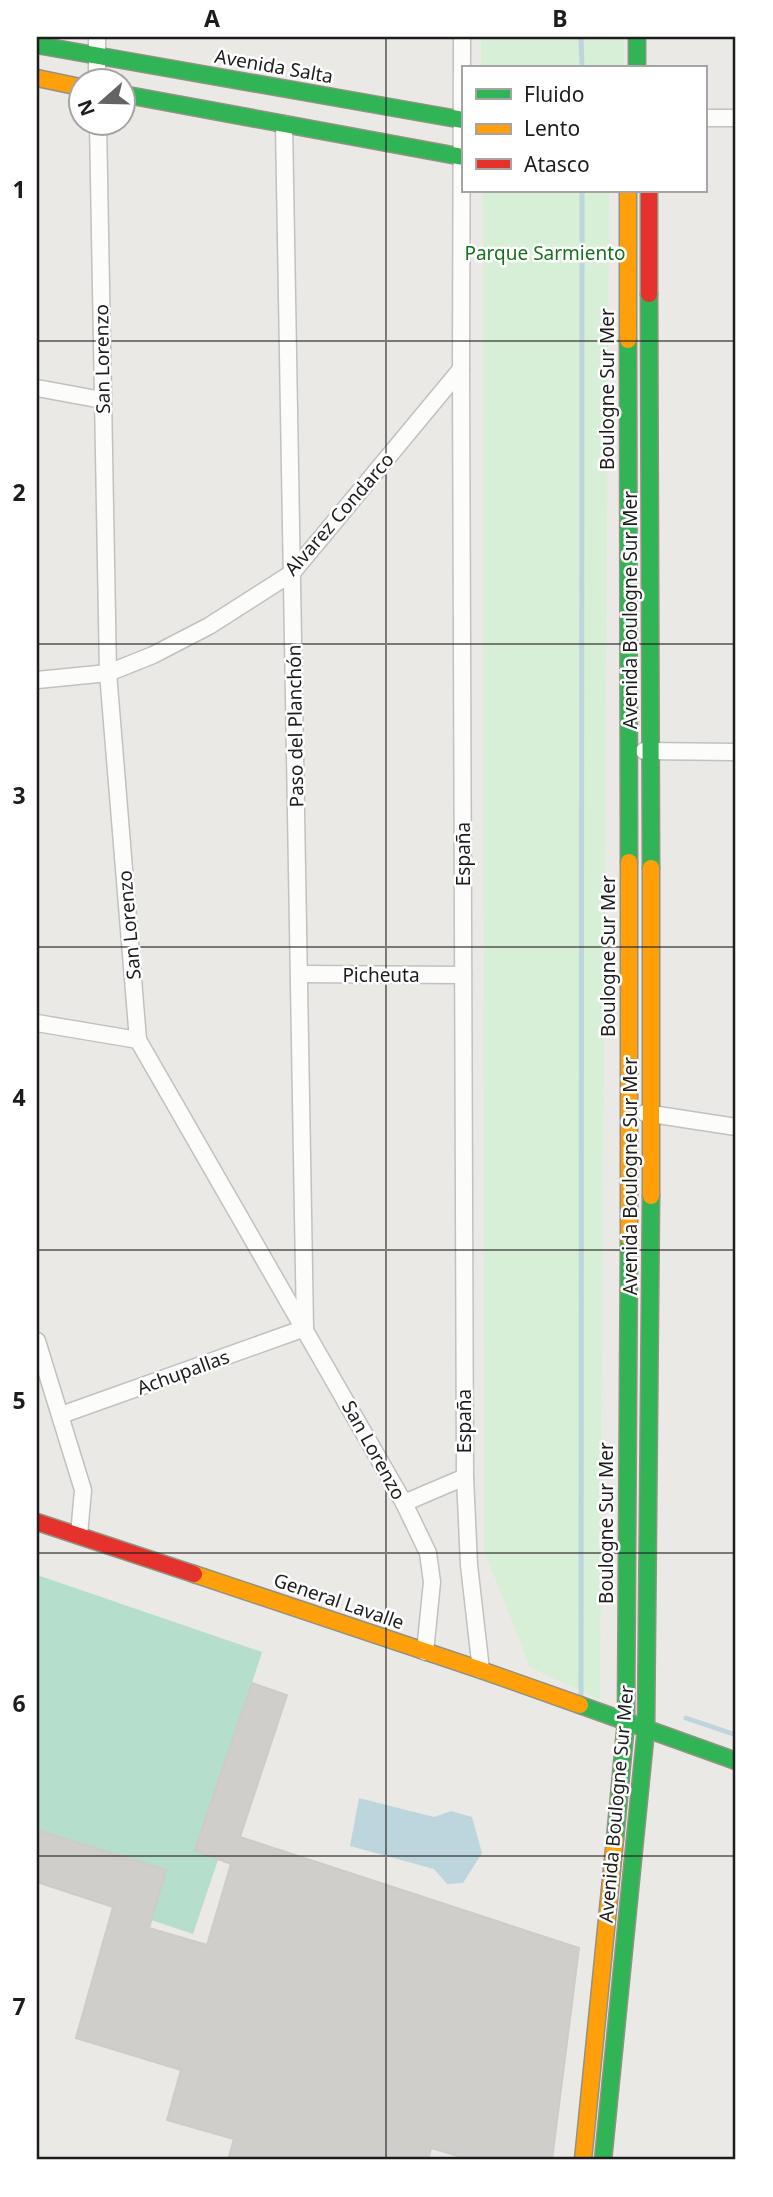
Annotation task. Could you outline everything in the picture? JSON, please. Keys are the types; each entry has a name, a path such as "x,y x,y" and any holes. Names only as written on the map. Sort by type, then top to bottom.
{"main road":[{"path":"637,37 637,66"},
{"name":"Avenida Salta","path":"37,45 462,120"},
{"path":"37,78 66,83"},
{"path":"136,97 462,157"},
{"name":"Boulogne Sur Mer","path":"626,1722 629,1110 628,192"},
{"name":"Avenida Boulogne Sur Mer","path":"603,2160 646,1730 652,1114 649,192"},
{"name":"General Lavalle","path":"37,1522 481,1670 736,1761"},
{"name":"Avenida Boulogne Sur Mer","path":"583,2160 626,1722"}],"street":[{"path":"97,37 97,66"},
{"name":"España","path":"462,37 462,66"},
{"path":"706,118 736,118"},
{"name":"Paso del Planchón","path":"284,124 305,1328"},
{"name":"San Lorenzo","path":"98,136 108,673 138,1040 404,1503 428,1553 432,1582 425,1652"},
{"name":"España","path":"462,157 465,1477 468,1551 481,1670"},
{"name":"Alvarez Condarco","path":"37,680 108,673 153,655 209,626 292,573 461,369"},
{"path":"37,387 102,400"},
{"path":"629,750 736,752"},
{"name":"Picheuta","path":"299,974 463,975"},
{"path":"37,1023 138,1040"},
{"path":"629,1110 736,1127"},
{"name":"Achupallas","path":"61,1415 305,1328"},
{"path":"37,1341 83,1490 79,1535"},
{"path":"404,1503 465,1477"}],"green space":[{"path":"481,37 624,37 624,66 481,66"},
{"name":"Parque Sarmiento","path":"483,192 609,192 600,1700 530,1667 484,1550"},
{"path":"37,1575 262,1652 252,1683 287,1695 231,1864 218,1860 193,1934 37,1882"}],"water":[{"path":"359,1798 434,1817 451,1811 472,1817 482,1853 463,1883 447,1884 434,1869 350,1846"}],"building":[{"path":"252,1683 287,1695 240,1837 579,1948 552,2160 471,2160 431,2148 428,2160 228,2160 234,2139 167,2120 181,2070 76,2038 113,1907 37,1882 37,1830 166,1870 149,1928 207,1945 231,1864 195,1850"}],"waterway":[{"path":"581,37 582,66"},
{"path":"581,1695 582,192"},
{"path":"686,1718 736,1735"}],"traffic: fast":[{"path":"637,37 637,66"},
{"path":"37,45 462,120"},
{"path":"136,97 462,157"},
{"path":"649,294 651,868"},
{"path":"628,340 629,862"},
{"path":"603,2160 646,1729 651,1196"},
{"path":"615,1839 626,1722 629,1238"},
{"path":"580,1705 736,1761"}],"traffic: slow":[{"path":"37,78 66,84"},
{"path":"628,192 628,340"},
{"path":"629,862 629,1238"},
{"path":"651,868 651,1196"},
{"path":"194,1574 580,1705"},
{"path":"583,2160 615,1839"}],"traffic: jam":[{"path":"649,192 649,294"},
{"path":"37,1522 194,1574"}]}
